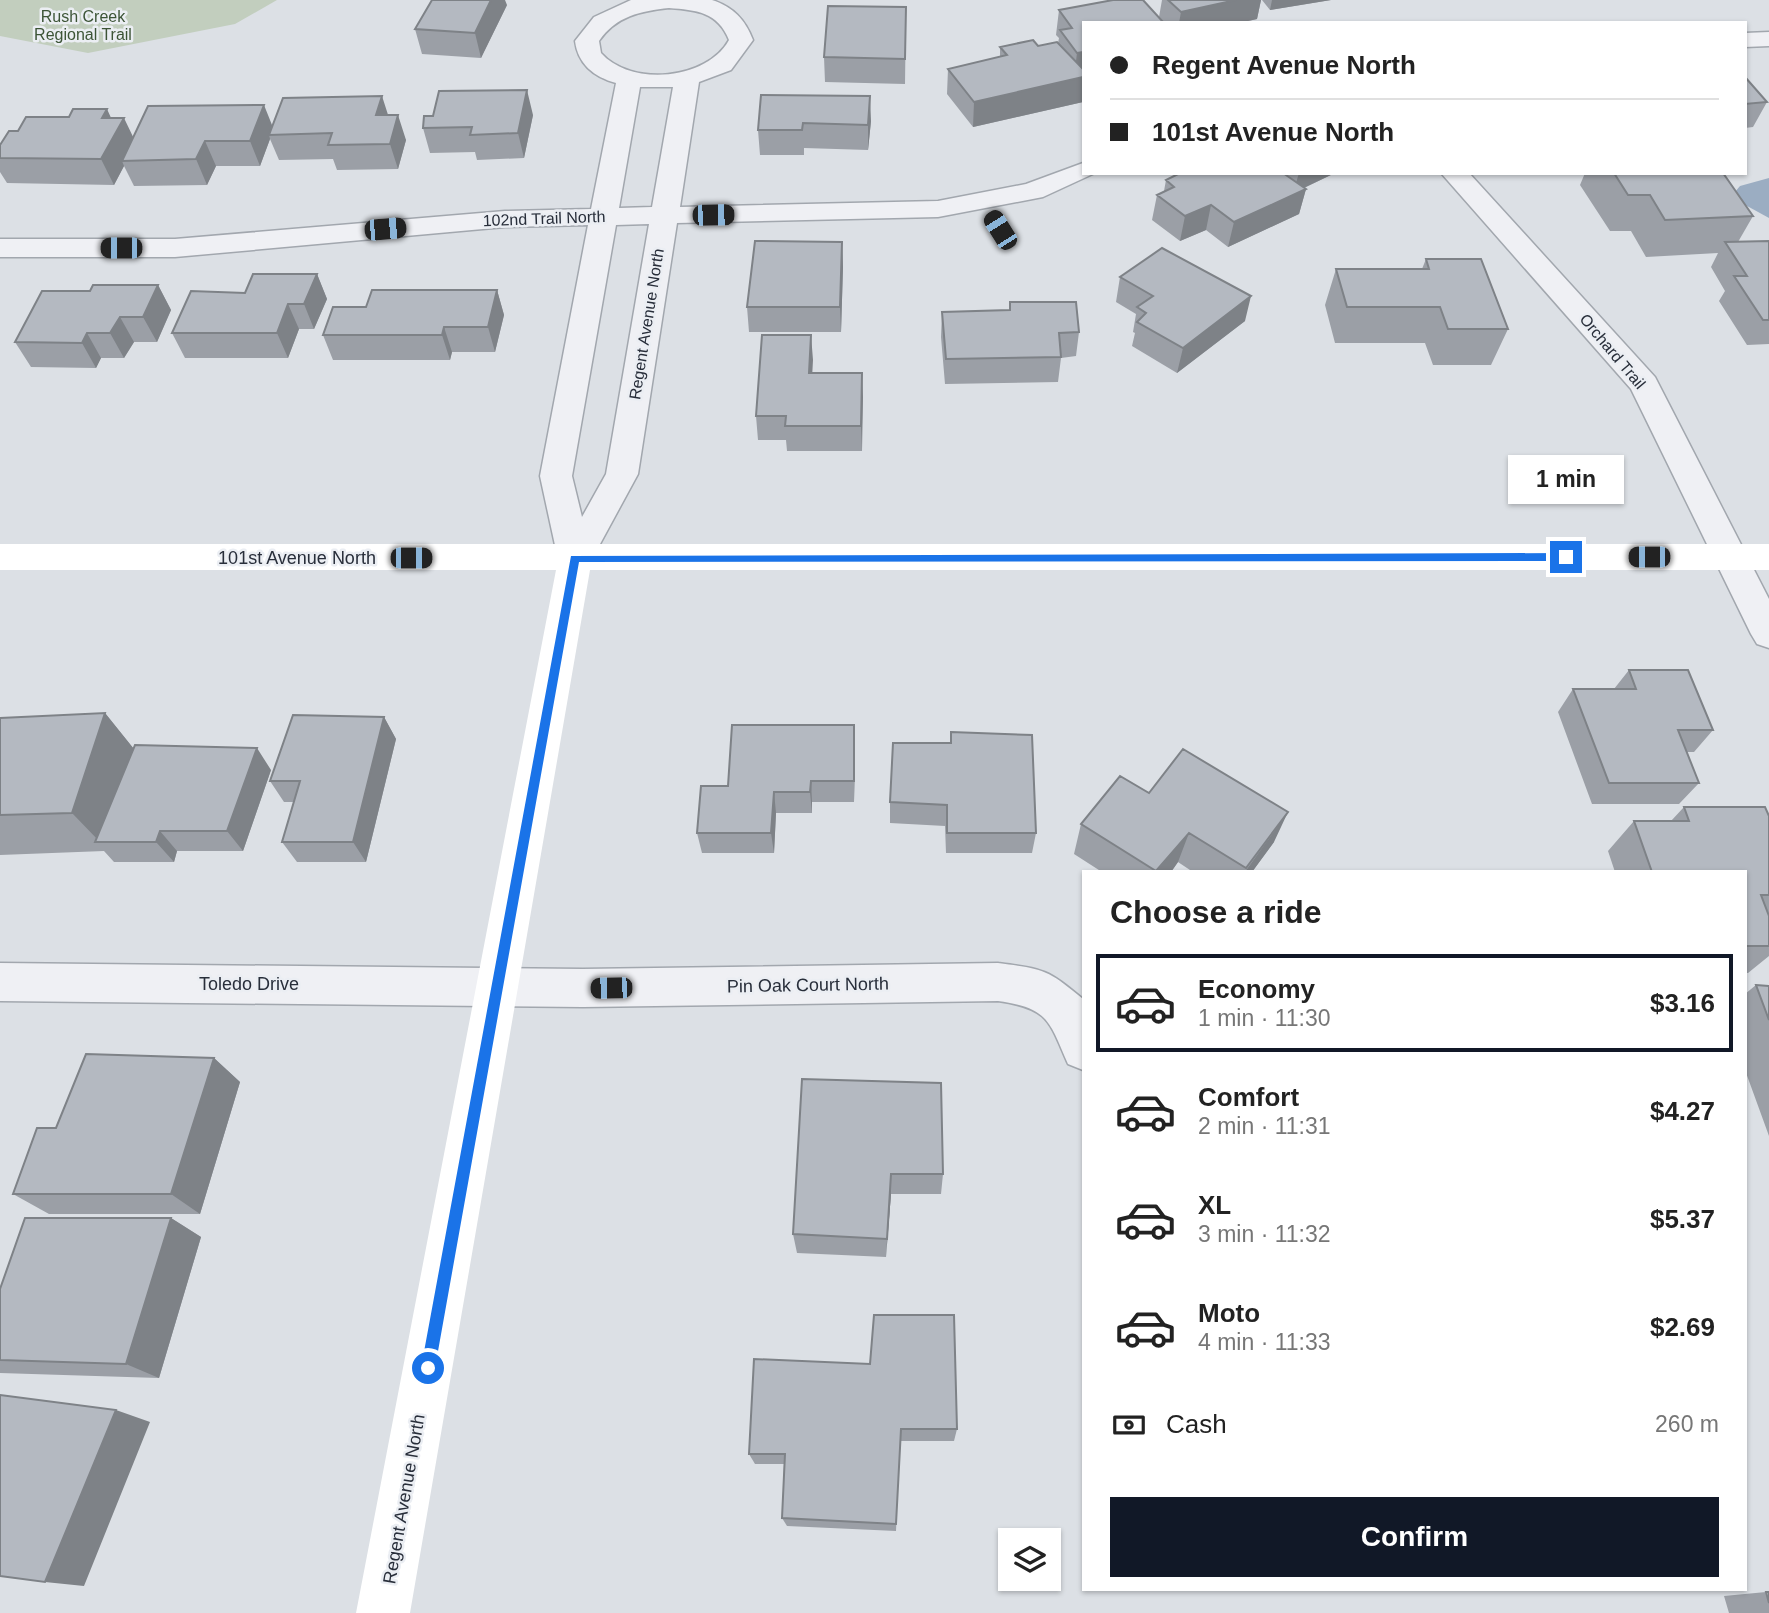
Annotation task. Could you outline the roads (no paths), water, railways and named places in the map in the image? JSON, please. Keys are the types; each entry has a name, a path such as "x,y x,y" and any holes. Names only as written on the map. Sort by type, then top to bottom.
{"street":[{"path":"669,1 698,3 722,11 737,24 741,40 733,56 714,69 687,78 657,81 629,79 605,70 590,56 587,41 596,25 615,12 640,4 669,1"},
{"path":"1747,40 1769,39"},
{"name":"Regent Avenue North","path":"383,1613 575,559 622,474 687,78"},
{"name":"Regent Avenue North","path":"575,559 556,476 629,79"},
{"name":"102nd Trail North","path":"0,248 175,248 505,219 605,215 938,209 988,211 1082,171"},
{"name":"Orchard Trail","path":"1456,175 1644,384 1769,634"},
{"name":"101st Avenue North","path":"0,557 1769,557"},
{"name":"Toledo Drive","path":"0,982 497,986"},
{"name":"Pin Oak Court North","path":"497,986 583,988 998,982 1038,988 1070,1014 1082,1048"}],"water":[{"path":"1769,178 1769,218 1738,201 1735,192 1740,186"}],"park label":[{"name":"Rush Creek Regional Trail","path":"83,25"}]}
